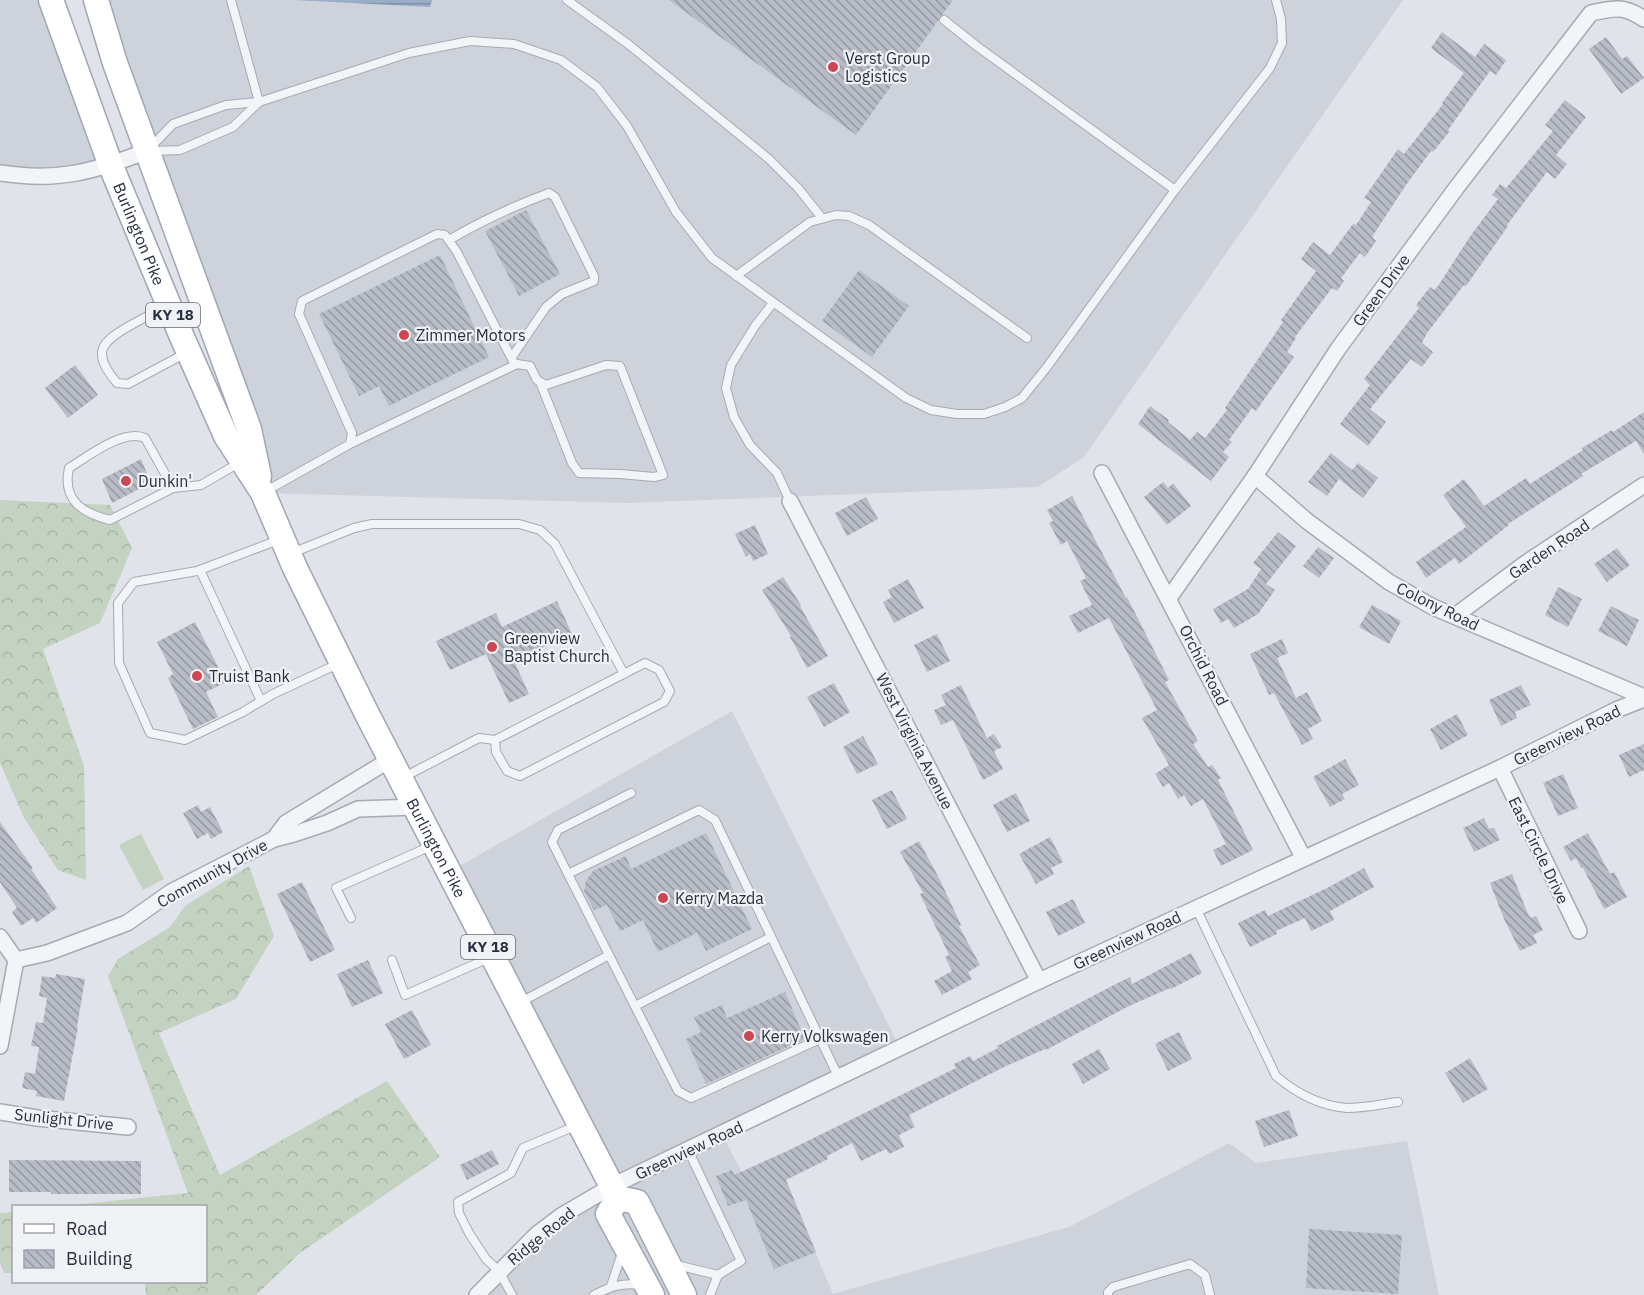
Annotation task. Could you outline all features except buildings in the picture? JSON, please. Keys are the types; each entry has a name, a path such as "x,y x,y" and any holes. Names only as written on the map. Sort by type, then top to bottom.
{"main road":[{"name":"Burlington Pike","path":"51,0 111,166 226,436 262,493 286,547 396,769 615,1192"},
{"name":"Burlington Pike","path":"96,0 115,63 249,429 262,493"},
{"path":"650,1290 608,1214 615,1192 637,1202 684,1295"}],"street":[{"name":"Green Drive","path":"1169,598 1255,476 1345,339 1457,187 1591,13 1616,8 1631,10 1644,20"},
{"path":"0,173 52,177 73,175 111,166 147,151"},
{"name":"Orchid Road","path":"1102,473 1304,857"},
{"name":"Colony Road","path":"1255,476 1307,521 1389,582 1433,607 1644,698"},
{"name":"Garden Road","path":"1455,616 1526,563 1644,485"},
{"name":"West Virginia Avenue","path":"790,501 1040,981"},
{"name":"Greenview Road","path":"615,1192 688,1150 1040,981 1500,768 1644,698"},
{"name":"East Circle Drive","path":"1500,768 1578,931"},
{"name":"Community Drive","path":"274,838 286,823 396,769"},
{"name":"Community Drive","path":"16,960 47,953 127,923 171,892 274,838 327,823 358,809 416,807"},
{"path":"0,936 16,960 0,1046"},
{"name":"Sunlight Drive","path":"0,1112 128,1127"},
{"name":"Ridge Road","path":"477,1295 537,1235 561,1216 615,1192"}],"lane":[{"path":"231,0 259,102"},
{"path":"567,0 628,44 769,159 798,188 822,218"},
{"path":"147,151 174,124 226,105 259,102 409,53 470,41 514,44 561,60 597,87 627,126 676,212 711,258 906,398 931,410 957,414 984,414 1022,398 1175,190 1270,68 1282,43 1281,19 1276,0"},
{"path":"944,20 987,54 1175,190"},
{"path":"147,151 180,150 233,128 259,102"},
{"path":"262,493 350,444 513,361 546,307 562,294 594,281 594,276 555,197 549,193 517,205 448,240"},
{"path":"736,276 810,222 836,215 849,216 869,225 1028,338"},
{"path":"350,444 352,433 299,314 302,301 437,234 445,235 457,252 513,361 530,366 537,380 540,382 546,386 606,365 620,366 663,475 654,477 579,473 572,463 540,382"},
{"path":"773,303 755,326 731,366 726,388 734,417 750,445 777,473 790,501"},
{"path":"169,305 113,335 104,343 102,353 108,371 117,383 128,384 188,351"},
{"path":"173,488 145,438 137,434 121,438 69,468 67,477 69,491 76,505 93,515 110,520 173,488 201,484 242,462"},
{"path":"342,662 185,740 150,733 118,663 117,603 134,582 200,570 372,524 519,524 540,530 555,544 624,674"},
{"path":"200,570 261,701"},
{"path":"396,769 479,738 495,740 645,663 659,670 670,691 664,702 520,776 507,771 496,752 495,740"},
{"path":"631,793 558,830 552,842 678,1091 691,1098 820,1039"},
{"path":"568,874 699,810 715,820 839,1078"},
{"path":"351,918 336,888 435,845"},
{"path":"1196,908 1276,1076 1288,1086 1317,1102 1347,1108 1398,1102"},
{"path":"635,1006 771,937"},
{"path":"517,1004 609,955"},
{"path":"392,960 405,995 493,956"},
{"path":"512,1295 499,1271 486,1259 469,1233 459,1213 458,1202 511,1173 523,1148 580,1124"},
{"path":"688,1150 741,1261 718,1275 710,1295"},
{"path":"611,1286 621,1258 623,1241"},
{"path":"668,1262 718,1275"},
{"path":"1108,1295 1113,1287 1191,1264 1205,1275 1210,1295"},
{"path":"594,1295 611,1286 629,1283 650,1290"}],"shaded area":[{"path":"0,0 51,0 111,166 0,175"},
{"path":"96,0 1403,0 1084,457 1038,487 628,503 263,493"},
{"path":"732,711 900,1048 722,1134 763,1213 794,1201 833,1294 1069,1227 1229,1143 1256,1163 1407,1141 1439,1295 477,1295 511,1259 612,1186 449,872"}],"green space":[{"path":"0,500 110,505 132,548 100,623 43,649 84,766 86,880 58,870 24,818 0,763"},
{"path":"141,834 164,879 143,890 119,845"},
{"path":"249,866 274,936 236,999 159,1033 220,1175 387,1081 440,1157 300,1253 256,1295 146,1295 145,1283 207,1283 207,1205 73,1205 188,1193 108,976 118,959 170,927 185,906"},
{"path":"12,1212 12,1273 4,1273 0,1263 0,1213"}],"water":[{"path":"294,0 432,0 430,7"}],"place":[{"name":"Verst Group Logistics","path":"833,67"},
{"name":"Zimmer Motors","path":"404,335"},
{"name":"Dunkin'","path":"126,481"},
{"name":"Greenview Baptist Church","path":"492,647"},
{"name":"Truist Bank","path":"197,676"},
{"name":"Kerry Mazda","path":"663,898"},
{"name":"Kerry Volkswagen","path":"749,1036"}]}
